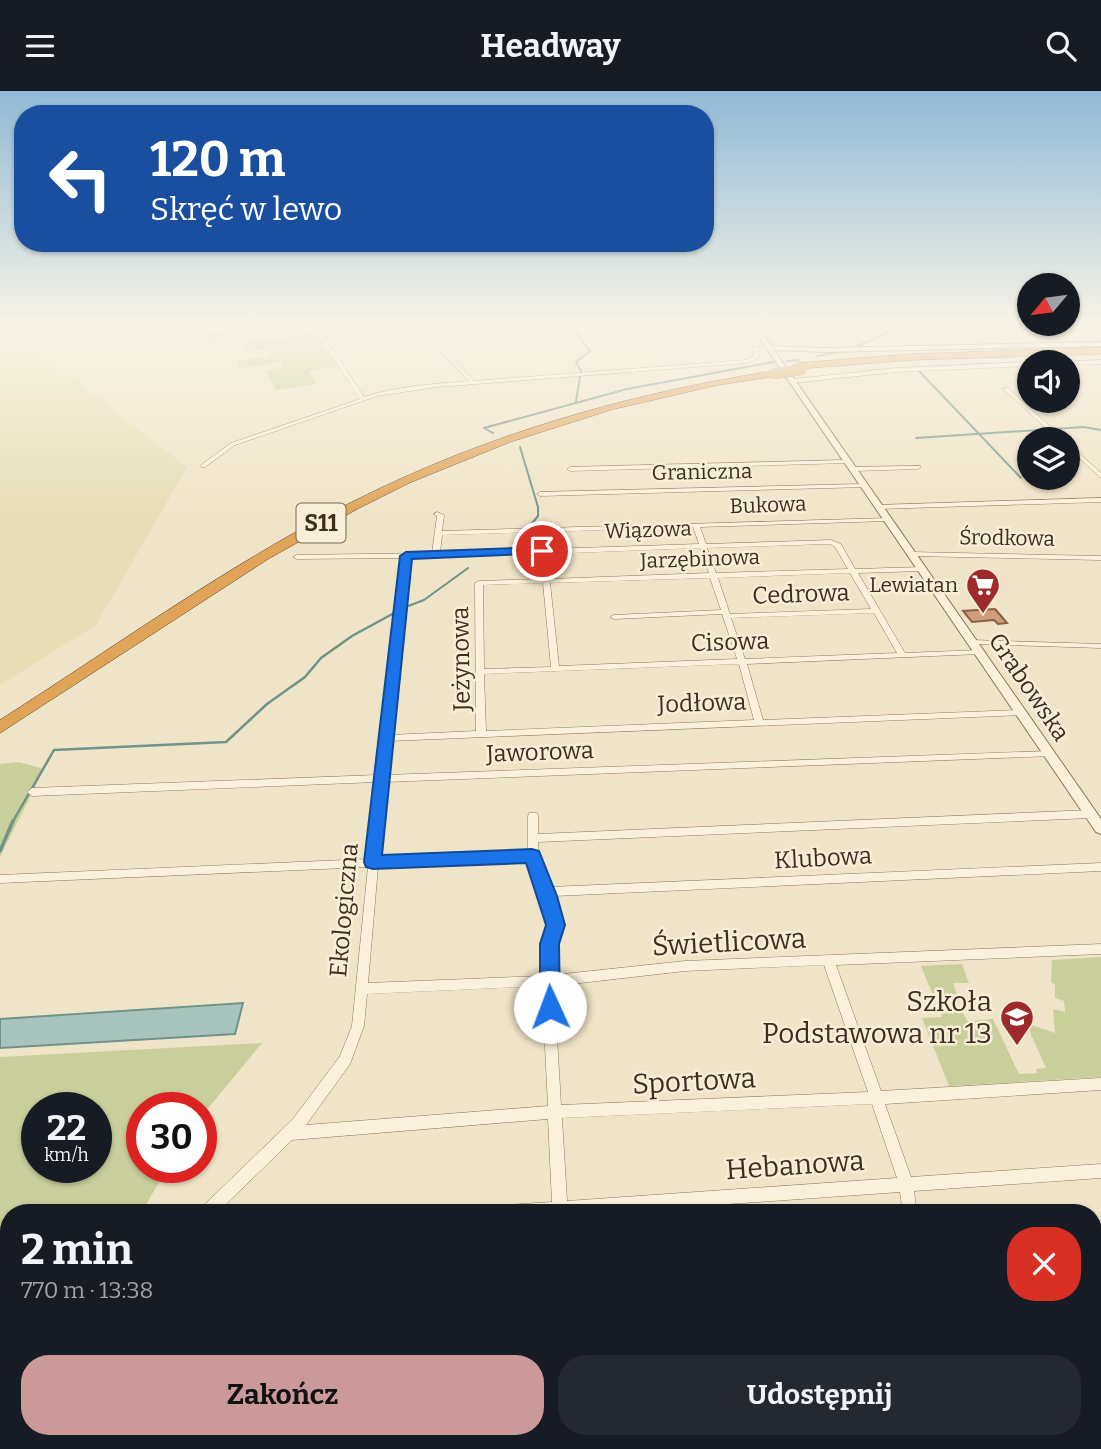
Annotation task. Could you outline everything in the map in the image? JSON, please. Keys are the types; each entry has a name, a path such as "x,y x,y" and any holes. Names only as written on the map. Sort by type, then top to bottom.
{"highway":[{"name":"S11","path":"0,717 295,530 406,472 498,434 578,409 655,390"},
{"name":"S11","path":"0,728 274,551 352,507 426,471 502,440 591,411 679,390"}],"street":[{"path":"357,390 363,399"},
{"path":"203,465 233,444 363,399 409,390"},
{"name":"Grabowska","path":"799,390 1101,829"},
{"path":"1008,390 1048,427"},
{"path":"1080,456 1101,476"},
{"path":"570,469 847,461"},
{"path":"853,469 918,467"},
{"name":"Graniczna","path":"540,494 864,486"},
{"path":"877,503 1101,500"},
{"path":"436,553 441,515 437,514"},
{"name":"Bukowa","path":"440,533 887,519"},
{"path":"696,525 711,576 742,661 759,722"},
{"path":"541,530 555,669"},
{"name":"Wiązowa","path":"297,557 831,542 838,546 854,572"},
{"name":"Środkowa","path":"912,554 1101,558"},
{"name":"Ekologiczna","path":"215,1204 290,1133 345,1060 358,1026 381,777 406,556"},
{"name":"Jarzębinowa","path":"479,583 921,569"},
{"path":"854,572 902,655"},
{"name":"Jeżynowa","path":"479,583 481,734"},
{"name":"Cedrowa","path":"614,617 877,611"},
{"name":"Cisowa","path":"481,672 902,655 977,647 1101,646"},
{"name":"Jodłowa","path":"385,738 1020,713"},
{"name":"Jaworowa","path":"32,792 1049,754"},
{"path":"532,838 1090,814"},
{"path":"533,816 532,856 555,925 550,944 548,981 560,1204"},
{"path":"0,879 532,856"},
{"name":"Klubowa","path":"546,892 1101,867"},
{"name":"Świetlicowa","path":"361,989 548,981 685,966 1101,949"},
{"path":"828,960 874,1098 906,1183 909,1204"},
{"name":"Sportowa","path":"290,1133 556,1112 874,1098 1101,1084"},
{"name":"Hebanowa","path":"637,1204 1101,1171"}],"shaded area":[{"path":"0,390 88,390 187,467 96,625 0,685"}],"green space":[{"path":"19,762 44,769 0,857 0,764"},
{"path":"1101,957 1101,1077 949,1086 922,1018 942,1017 939,1010 961,1008 967,1021 993,1019 1019,1074 1037,1073 1036,1069 1046,1068 1026,1023 1055,1033 1053,1009 1065,1012 1064,1001 1055,998 1055,985 1051,982 1052,960"},
{"path":"962,964 969,983 953,983 957,994 933,995 921,966"},
{"path":"262,1043 217,1098 217,1092 126,1092 126,1183 159,1183 146,1204 0,1204 0,1057"}],"water":[{"path":"243,1003 235,1034 0,1048 0,1019"}],"building":[{"name":"Lewiatan","path":"995,609 1007,623 998,624 994,620 972,622 963,611"}],"waterway":[{"path":"576,401 578,390"},
{"path":"493,433 484,428 622,390"},
{"path":"937,390 979,434"},
{"path":"979,434 1084,427 1101,430"},
{"path":"916,438 979,434"},
{"path":"979,434 1017,474"},
{"path":"520,447 538,507 538,516 529,527"},
{"path":"515,547 526,533"},
{"path":"403,608 424,600 468,568"},
{"path":"393,613 397,611"},
{"path":"13,822 54,750 226,742 267,704 305,677 321,658 352,636 396,612"},
{"path":"0,851 13,822"}],"place":[{"name":"Lewiatan","path":"983,615"},
{"name":"Szkoła Podstawowa nr 13","path":"1017,1047"}],"route":[{"path":"542,551 406,556 373,862 532,856 552,908 555,925 550,944 550,1007"}]}
